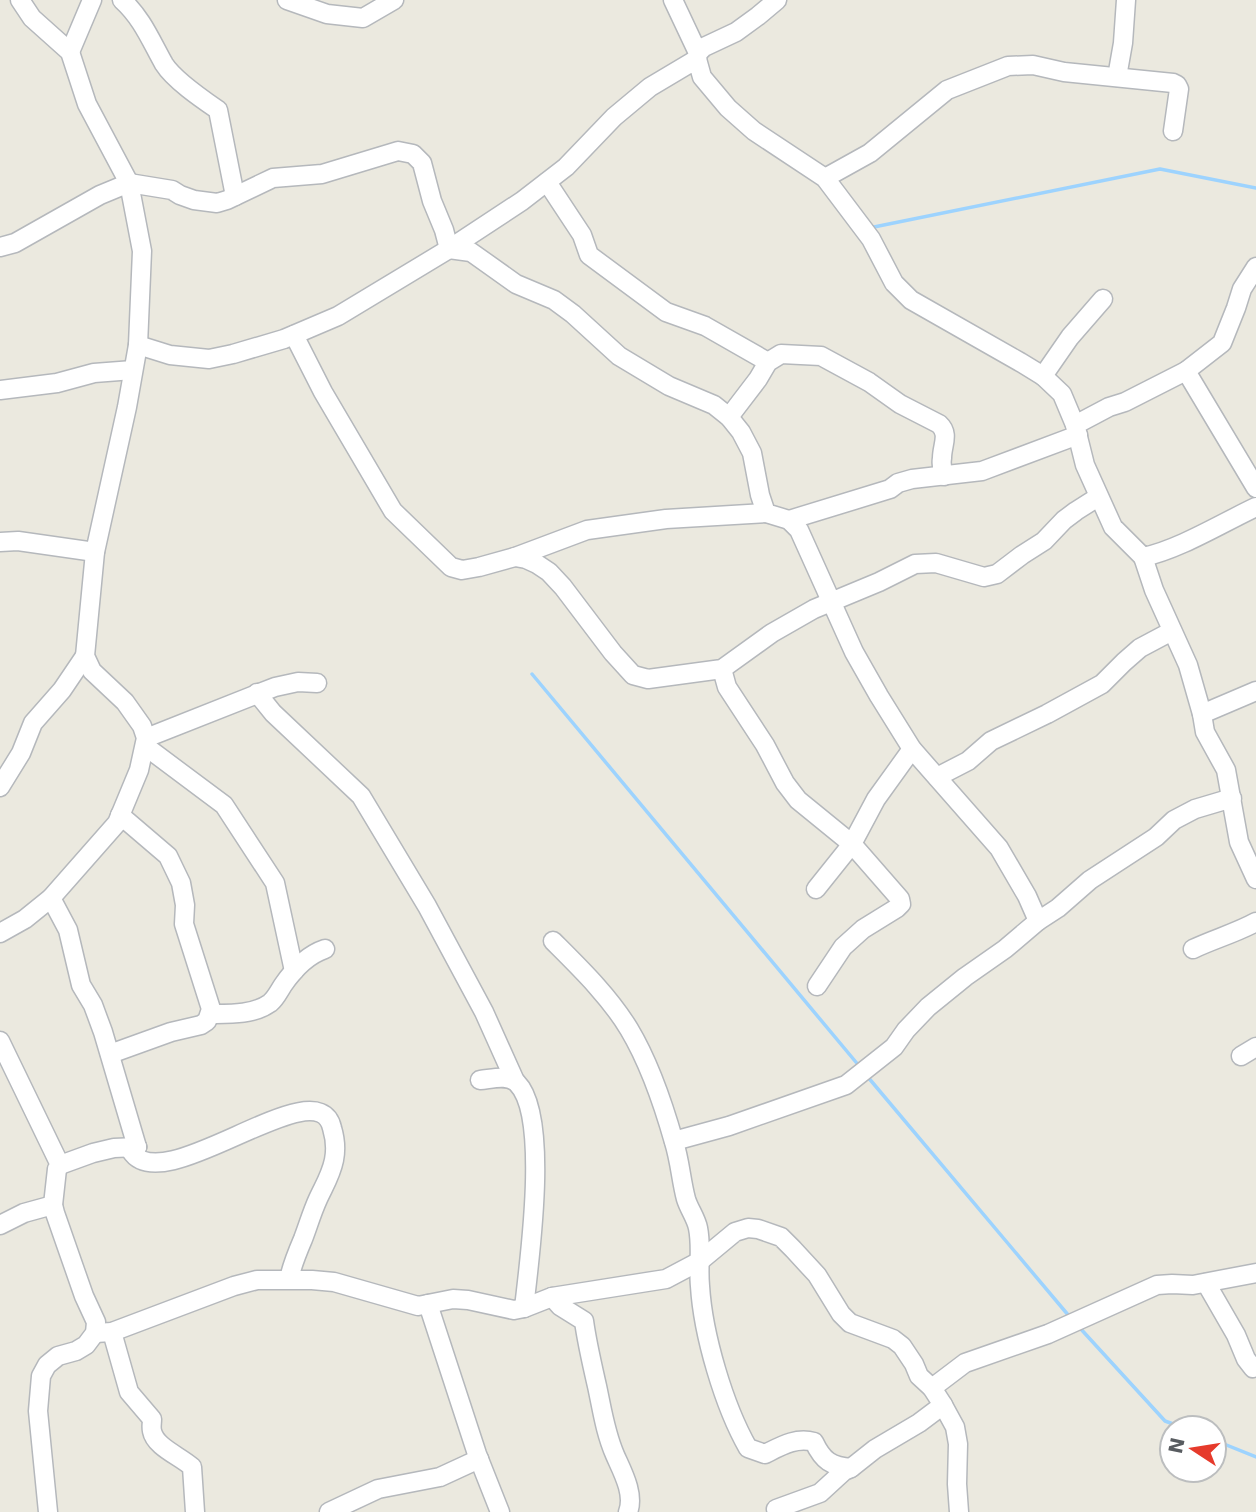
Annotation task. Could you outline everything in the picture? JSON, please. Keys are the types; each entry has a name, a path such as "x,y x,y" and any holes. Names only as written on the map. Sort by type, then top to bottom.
{"street":[{"path":"0,787 21,753 33,723 85,656 95,552 138,345 142,251 129,183 87,104 70,52 32,18 20,0"},
{"path":"70,52 92,0"},
{"path":"122,0 133,9 166,66 195,94 218,110 235,196"},
{"path":"287,0 327,14 363,18 394,0"},
{"path":"673,0 698,56 702,76 728,108 754,131 825,178 871,239 894,283 911,300 1043,376 1062,394 1098,497 1112,527 1143,557 1154,590 1188,665 1205,732 1226,770 1239,842 1256,879"},
{"path":"138,345 170,355 209,359 294,335 338,316 522,201 566,167 614,117 650,87 698,56 704,47 736,32 777,0"},
{"path":"1117,77 1126,0"},
{"path":"825,178 870,153 947,90 1008,66 1033,65 1064,72 1173,83 1179,89 1173,131"},
{"path":"0,247 15,243 100,195 129,183 172,190 194,200 217,203 273,178 322,174 398,151 414,155 422,163 449,249"},
{"path":"547,182 582,235 589,255 666,312 705,326 768,362"},
{"path":"449,249 471,252 516,284 554,300 619,356 669,386 714,405 729,417 752,453 766,513"},
{"path":"789,520 890,489 912,479 982,471 1076,430 1109,407 1125,402 1186,371 1222,342 1242,289 1256,267"},
{"path":"1043,376 1070,337 1102,299"},
{"path":"294,335 323,392 393,511 451,567 462,570 479,568 587,530 666,519 766,513 789,520 799,530 854,652 912,748 999,848 1038,921"},
{"path":"729,417 768,362 781,354 821,356 869,382 900,404 944,429 946,436 941,462 944,476"},
{"path":"0,390 57,383 94,373 133,370"},
{"path":"1186,371 1256,488"},
{"path":"515,557 526,559 549,572 633,675 648,679 722,669 772,633 814,609 915,564 936,563 984,577 997,574 1044,541 1076,510 1098,497"},
{"path":"1143,557 1175,546 1256,507"},
{"path":"0,542 18,541 95,552"},
{"path":"937,776 968,761 991,741 1102,684 1140,648 1172,631"},
{"path":"0,933 25,919 51,898 117,823 139,770 146,742 142,726 125,702 92,671 85,656"},
{"path":"722,669 727,687 798,800 852,844 900,899 901,904 897,908 863,929 844,947 817,986"},
{"path":"146,742 257,693 298,682 317,683"},
{"path":"1202,714 1256,691"},
{"path":"257,693 273,713 361,796 427,906 484,1012 515,1081 526,1096 535,1150 534,1203 524,1308"},
{"path":"146,742 224,805 275,883 294,971"},
{"path":"816,889 852,844 876,799 912,748"},
{"path":"674,1142 729,1126 846,1085 894,1047 928,1007 1058,908 1090,880 1156,837 1174,820 1195,809 1231,798"},
{"path":"110,1054 171,1032 201,1025 207,1021 211,1009 184,924 185,905 181,883 168,856 120,815"},
{"path":"51,898 68,930 81,985 93,1005 110,1054 137,1147"},
{"path":"1193,948 1256,922"},
{"path":"553,941 592,980 629,1028 653,1077 681,1167 691,1215 697,1226 701,1261 699,1286 712,1356 738,1430 748,1448 765,1454 804,1439 814,1441 820,1455 835,1466 851,1468"},
{"path":"210,1014 242,1013 269,1004 303,960 325,949"},
{"path":"0,1041 60,1165"},
{"path":"480,1080 506,1077 515,1081"},
{"path":"137,1147 131,1151 136,1158 145,1162 165,1162 197,1153 286,1115 310,1112 326,1116 331,1121 333,1132 335,1157 331,1175 317,1200 289,1279"},
{"path":"137,1147 103,1150 60,1165 57,1169 53,1205 84,1296 130,1392 152,1419 152,1432 157,1443 192,1467 195,1512"},
{"path":"0,1225 24,1213 53,1205"},
{"path":"48,1512 38,1410 41,1376 47,1365 58,1356 76,1351 104,1333 233,1286 257,1280 334,1282 418,1306 453,1299 514,1310 552,1297 666,1279 701,1261 735,1231 747,1228 781,1237 817,1275 841,1314 850,1323 892,1339 902,1346 919,1376 932,1388 955,1427 958,1444 959,1512"},
{"path":"932,1388 965,1363 1048,1334 1157,1285 1194,1285 1256,1273"},
{"path":"1206,1283 1236,1335 1246,1359 1253,1368 1256,1367"},
{"path":"552,1297 560,1306 584,1321 602,1415 629,1492 628,1512"},
{"path":"428,1304 479,1459 500,1512"},
{"path":"776,1509 820,1493 844,1471 943,1405"},
{"path":"329,1512 379,1489 440,1477 479,1459"}],"waterway":[{"path":"869,228 1160,169 1256,188"},
{"path":"532,674 860,1067"},
{"path":"867,1076 1069,1316"},
{"path":"1079,1327 1159,1414"},
{"path":"1228,1446 1256,1457"}]}
